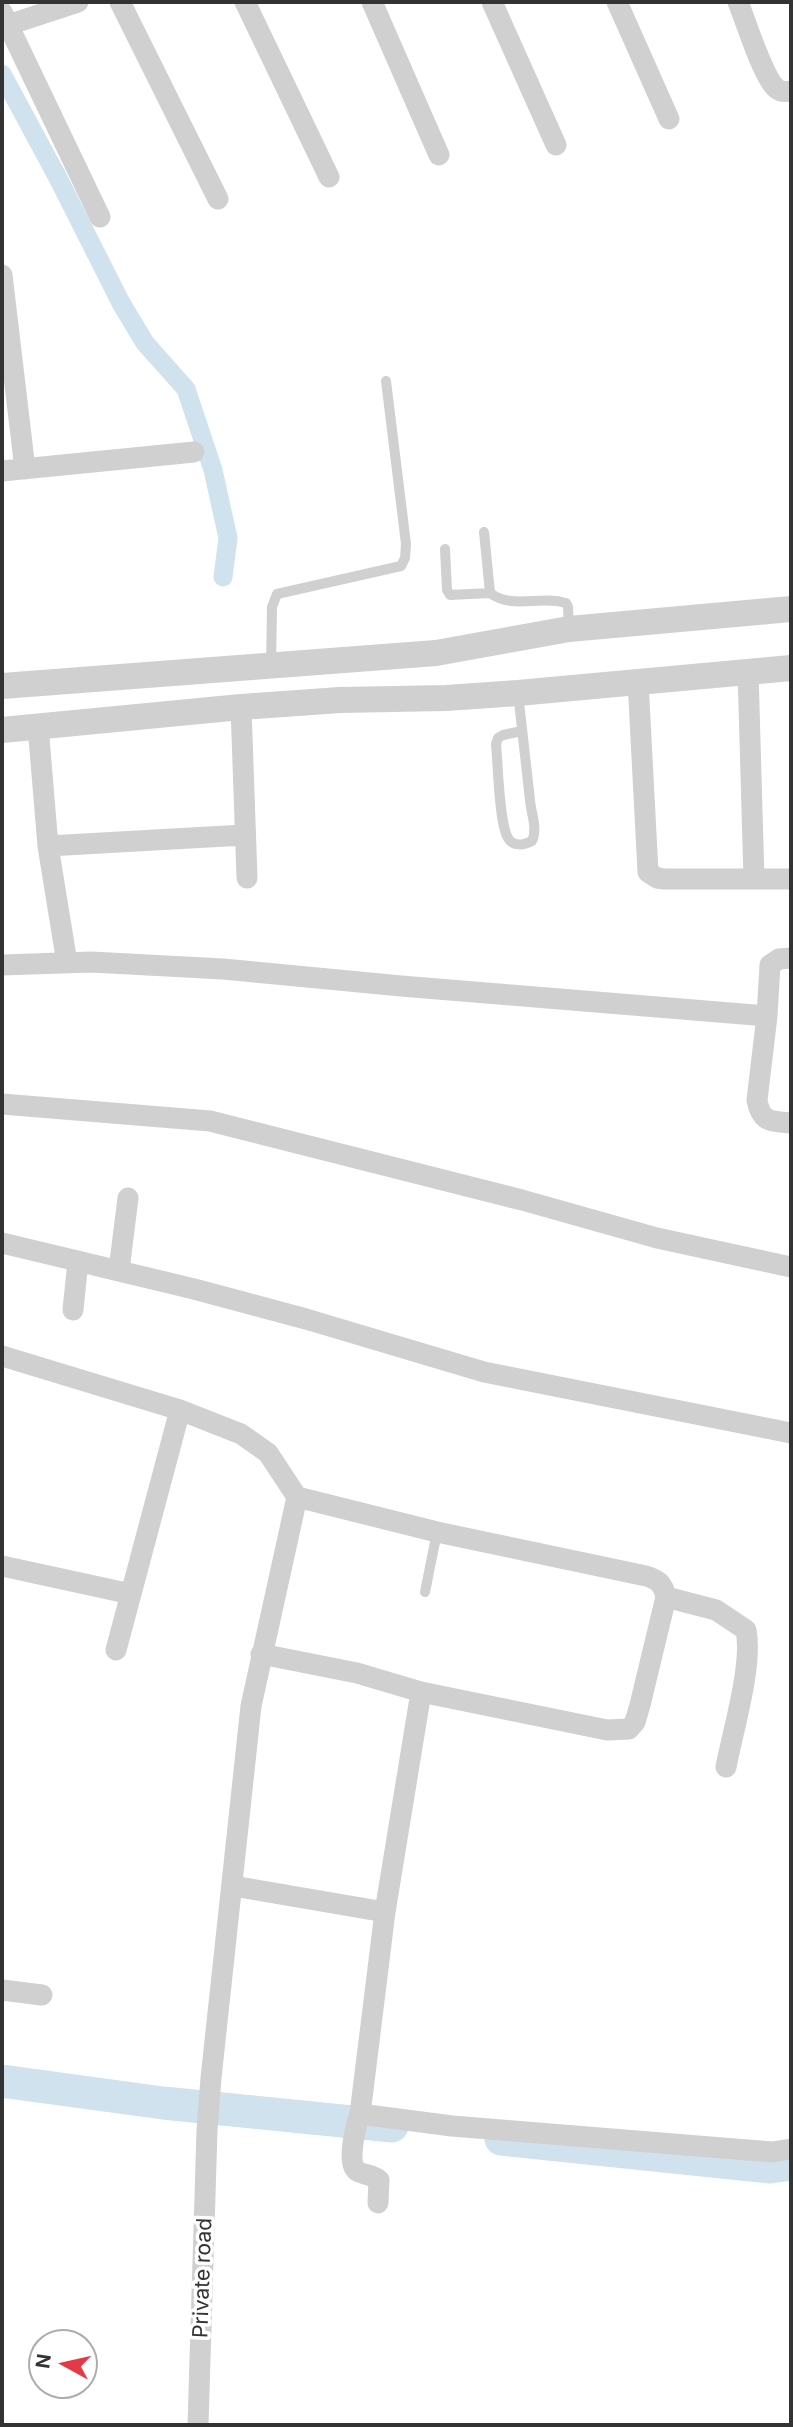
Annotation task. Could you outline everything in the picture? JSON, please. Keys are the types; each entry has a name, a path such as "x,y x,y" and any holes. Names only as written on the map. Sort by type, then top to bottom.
{"street":[{"path":"78,2 5,18 100,217"},
{"path":"120,2 218,199"},
{"path":"245,2 329,177"},
{"path":"372,2 439,155"},
{"path":"492,2 556,145"},
{"path":"617,2 669,119"},
{"path":"738,2 775,88 791,91"},
{"path":"2,275 7,361 25,469"},
{"path":"2,471 194,452"},
{"path":"2,686 436,653 569,629 791,609"},
{"path":"2,730 241,707 518,693 791,668"},
{"path":"748,671 754,879"},
{"path":"638,681 648,872 664,879 791,879"},
{"path":"241,707 247,878"},
{"path":"38,726 48,846 67,963"},
{"path":"48,846 244,835"},
{"path":"791,958 779,959 770,965 757,1100 760,1114 774,1122 791,1123"},
{"path":"2,965 67,963 223,969 767,1016"},
{"path":"2,1104 210,1121 522,1200 657,1238 791,1267"},
{"path":"119,1270 128,1198"},
{"path":"2,1243 119,1270 306,1320 484,1373 791,1433"},
{"path":"73,1310 78,1261"},
{"path":"2,1356 180,1410 253,1440 268,1453 297,1497 437,1532 646,1576 657,1580 664,1588 666,1597 640,1705 635,1722 629,1729 607,1730 421,1692 357,1673 261,1654"},
{"path":"116,1650 180,1410"},
{"name":"Private road","path":"198,2425 211,2078 251,1706 297,1497"},
{"path":"2,1566 131,1594"},
{"path":"666,1597 716,1610 746,1630 749,1645 726,1767"},
{"path":"378,2203 379,2180 356,2171 352,2162 353,2146 385,1912 421,1692"},
{"path":"233,1886 385,1912"},
{"path":"2,1990 43,1995"},
{"path":"359,2117 772,2152 791,2149"}],"lane":[{"path":"271,665 272,607 277,594 401,566 405,558 406,544 386,381"},
{"path":"484,531 490,593"},
{"path":"444,549 447,590 450,595 490,593 499,600 566,603 569,629"},
{"path":"518,693 535,831 532,841 521,845 513,843 507,836 496,744 498,738 503,735 522,731"},
{"path":"425,1592 437,1532"}],"waterway":[{"path":"2,74 121,303 145,343 186,389 213,470 228,538 223,577"},
{"path":"2,2081 163,2103 392,2126"},
{"path":"501,2139 770,2167 791,2164"}]}
